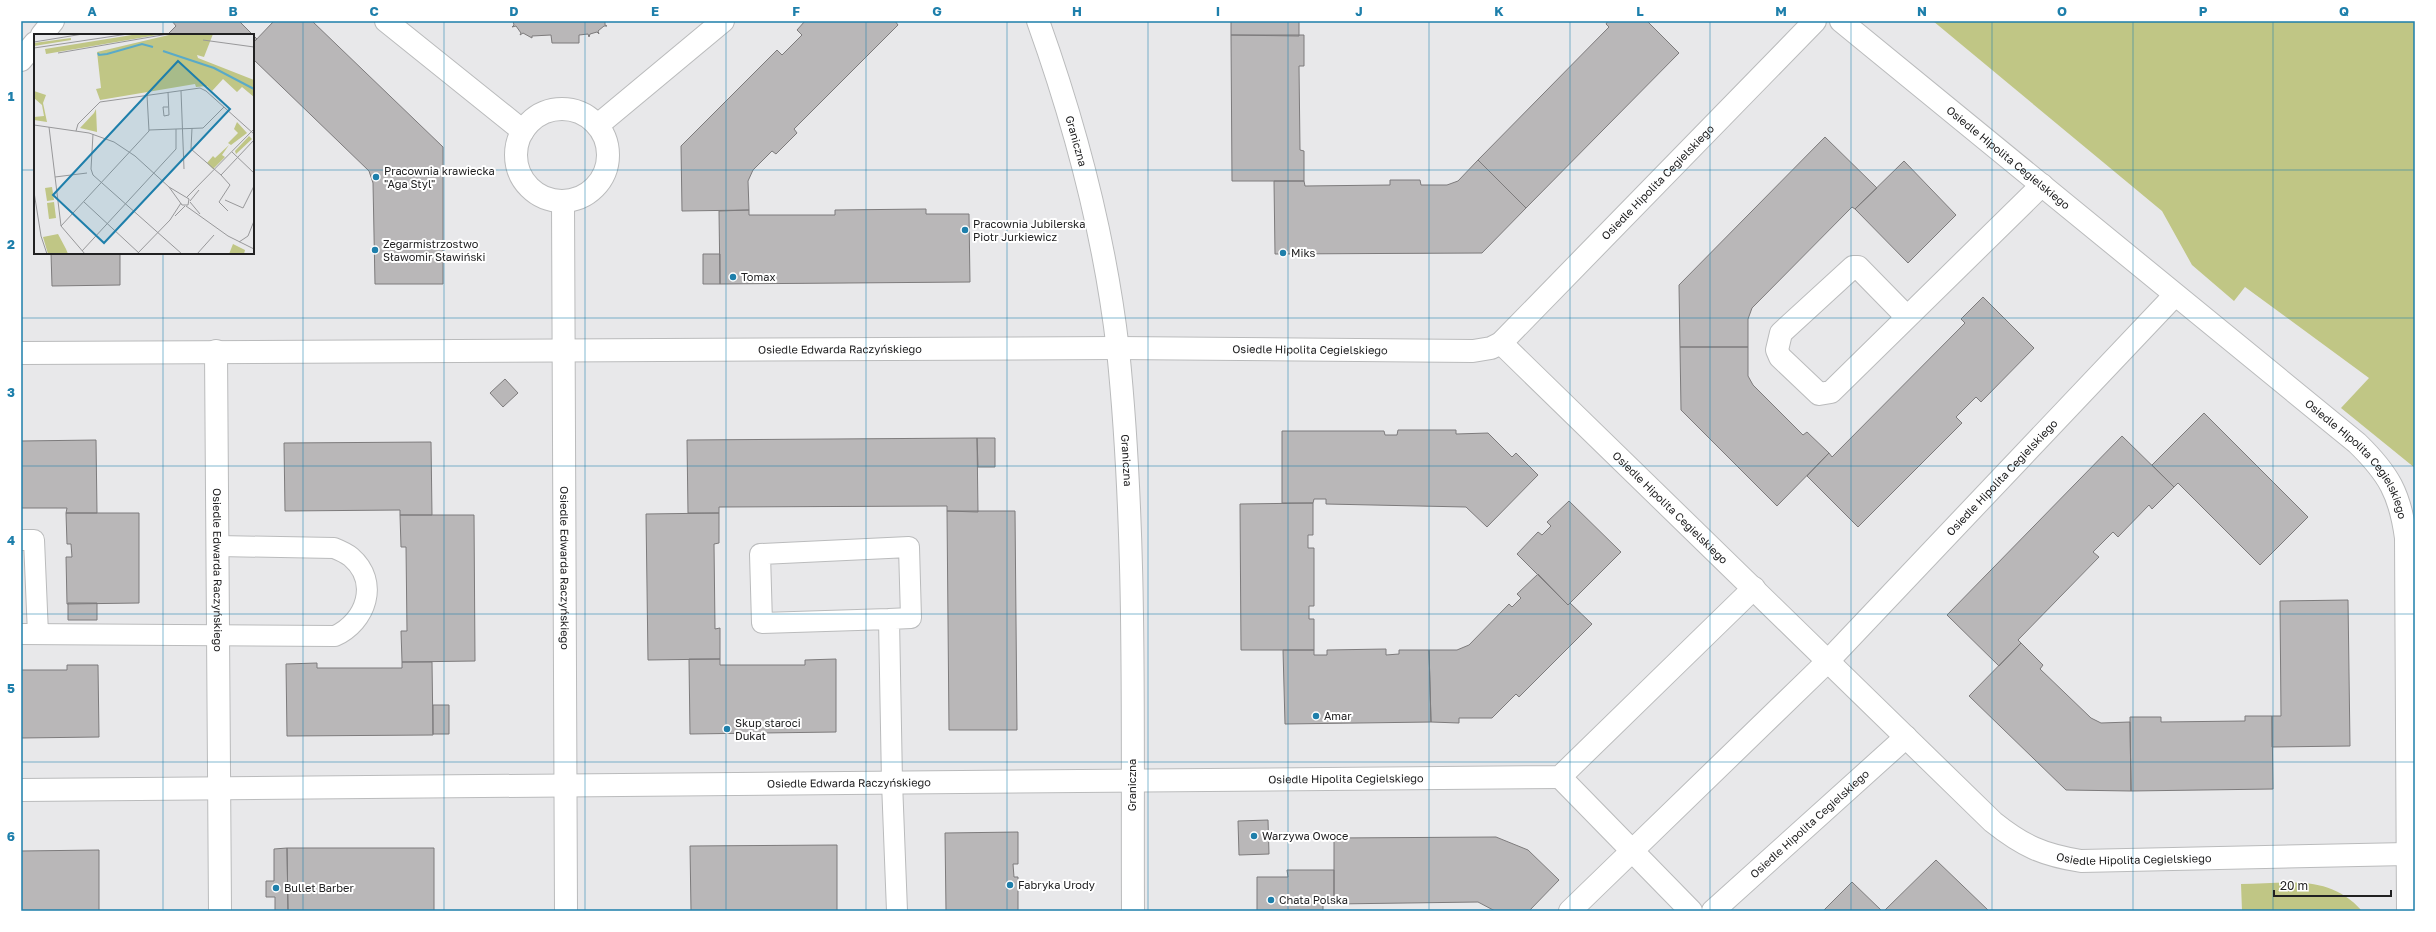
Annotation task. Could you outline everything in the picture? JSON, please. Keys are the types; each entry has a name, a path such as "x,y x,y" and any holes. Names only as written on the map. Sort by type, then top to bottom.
{"street":[{"path":"43,34 54,21"},
{"path":"386,21 523,131"},
{"path":"598,125 723,21"},
{"name":"Graniczna","path":"1038,21 1067,107 1084,169 1097,226 1117,348 1129,495 1133,911"},
{"name":"Osiedle Hipolita Cegielskiego","path":"1117,348 1473,351 1491,348 1501,343 1815,21"},
{"name":"Osiedle Hipolita Cegielskiego","path":"1841,21 2357,444 2385,473 2400,504 2406,538 2408,911"},
{"path":"21,60 34,44"},
{"path":"559,109 573,110 587,116 598,125 606,138 608,153 607,167 601,181 591,192 578,199 563,201 549,199 537,193 526,184 519,171 516,158 518,143 523,131 533,119 545,112 559,109"},
{"path":"1907,317 1858,267 1853,268 1781,333 1777,350 1780,357 1819,394 1831,392 2042,185"},
{"name":"Osiedle Edwarda Raczyńskiego","path":"563,201 562,350 566,911"},
{"name":"Osiedle Hipolita Cegielskiego","path":"1570,911 1828,661 2175,295"},
{"name":"Osiedle Hipolita Cegielskiego","path":"1501,343 1993,822 2017,841 2049,854 2081,861 2407,854"},
{"name":"Osiedle Edwarda Raczyńskiego","path":"21,353 1117,348"},
{"name":"Osiedle Edwarda Raczyńskiego","path":"216,352 220,911"},
{"path":"1691,911 1560,777 1754,588"},
{"name":"Osiedle Hipolita Cegielskiego","path":"1713,911 1906,737"},
{"name":"Osiedle Hipolita Cegielskiego","path":"1132,780 1560,777"},
{"name":"Osiedle Edwarda Raczyńskiego","path":"21,790 1132,780"}],"lane":[{"path":"21,540 34,540 29,634 217,634 335,636 346,631 357,620 365,604 366,585 361,570 351,557 334,548 218,546"},
{"path":"909,547 911,618 889,619 762,623 760,554 909,547"},
{"path":"889,619 892,782 897,911"}],"green space":[{"path":"1933,21 2415,21 2415,468 2341,408 2369,378 2245,287 2234,301 2192,265 2162,211"},
{"path":"2306,883 2321,886 2336,891 2349,899 2362,911 2242,911 2241,884"}],"building":[{"path":"172,21 239,21 252,34 168,34 176,26"},
{"path":"274,21 312,21 443,147 443,284 375,284 373,183 369,171 254,60 254,42"},
{"path":"513,21 605,21 605,25 607,26 604,26 598,31 599,34 597,32 590,34 589,37 588,34 579,35 579,43 552,43 551,35 532,36 532,38 523,33 520,35 521,33 516,26 512,27 514,25"},
{"path":"805,21 895,21 898,25 794,129 797,133 776,154 772,151 753,170 748,181 749,210 682,211 681,146 777,50 782,55 802,35 797,30"},
{"path":"1231,21 1299,21 1299,36 1231,35"},
{"path":"1608,21 1647,21 1679,53 1526,208 1478,160 1609,27 1606,24"},
{"path":"1231,35 1304,35 1304,66 1299,66 1300,150 1304,151 1304,181 1232,181"},
{"path":"1825,137 1877,188 1855,209 1852,207 1752,308 1748,319 1748,347 1680,347 1679,285"},
{"path":"1478,160 1526,208 1482,253 1275,254 1274,181 1304,181 1305,186 1390,185 1390,180 1420,180 1421,185 1447,185 1458,181"},
{"path":"1904,161 1956,215 1908,263 1855,209"},
{"path":"926,209 926,214 969,214 970,282 720,284 719,211 749,210 749,215 835,215 835,210"},
{"path":"51,254 120,254 120,285 52,286"},
{"path":"703,254 720,254 720,284 703,284"},
{"path":"1983,297 2034,348 1981,402 1976,397 1956,417 1962,423 1858,527 1807,476 1829,453 1832,457 1965,323 1961,319"},
{"path":"1680,347 1748,347 1748,376 1753,385 1803,435 1807,432 1829,453 1777,506 1681,410"},
{"path":"505,379 518,393 503,407 490,393"},
{"path":"2204,413 2308,517 2260,565 2178,483 2174,487 2152,465"},
{"path":"1398,430 1456,430 1456,434 1488,433 1512,457 1516,453 1538,475 1487,527 1466,507 1326,504 1326,499 1314,499 1313,503 1282,503 1282,431 1384,431 1385,435 1397,435"},
{"path":"2122,436 2174,487 2152,509 2149,505 2118,537 2113,532 2093,552 2099,557 2018,640 2021,643 1999,666 1947,615"},
{"path":"977,438 995,438 995,467 978,467"},
{"path":"977,438 978,512 947,511 947,506 719,507 719,513 688,513 687,440"},
{"path":"96,440 97,513 66,513 67,508 21,508 21,441"},
{"path":"431,442 432,515 400,515 400,510 285,511 284,443"},
{"path":"1569,501 1621,552 1568,605 1517,554 1538,532 1542,535 1551,526 1547,522"},
{"path":"1313,503 1313,535 1308,535 1308,548 1314,548 1314,606 1309,606 1309,619 1314,619 1314,650 1241,650 1240,504"},
{"path":"947,511 1015,511 1017,730 949,730"},
{"path":"66,513 139,513 139,603 67,604 66,557 72,557 71,544 67,544"},
{"path":"719,513 719,543 714,544 715,629 720,628 720,659 648,660 646,514"},
{"path":"400,515 474,515 475,661 402,662 401,631 407,631 406,547 401,547"},
{"path":"1538,574 1568,605 1570,603 1592,624 1519,697 1516,694 1492,718 1459,718 1459,723 1431,722 1429,650 1457,650 1469,645 1509,604 1512,607 1521,598 1517,594"},
{"path":"2348,600 2350,746 2272,747 2272,716 2281,716 2280,601"},
{"path":"68,603 97,603 97,620 68,620"},
{"path":"2021,643 2043,665 2040,669 2091,718 2101,723 2130,722 2131,791 2066,790 1969,696"},
{"path":"1386,649 1386,655 1399,654 1399,650 1429,650 1431,722 1285,724 1283,650 1314,650 1314,655 1327,655 1327,650"},
{"path":"689,659 720,659 720,665 805,665 805,660 836,659 836,732 690,734"},
{"path":"402,662 432,662 433,735 287,736 286,664 317,663 317,668 402,668"},
{"path":"67,665 98,665 99,737 21,738 21,670 67,670"},
{"path":"433,705 449,705 449,734 433,734"},
{"path":"2245,716 2272,716 2273,789 2131,791 2130,717 2161,717 2161,722 2245,721"},
{"path":"1268,820 1269,854 1239,855 1238,821"},
{"path":"1018,832 1018,864 1013,864 1014,877 1018,877 1018,911 946,911 945,833"},
{"path":"1496,837 1528,850 1559,880 1529,911 1495,911 1478,902 1334,904 1334,838"},
{"path":"837,845 837,911 691,911 690,846"},
{"path":"287,848 434,848 434,911 288,911"},
{"path":"287,848 288,911 275,911 275,897 266,897 266,881 274,881 274,849"},
{"path":"99,850 99,911 21,911 21,851"},
{"path":"1936,860 1989,911 1884,911"},
{"path":"1287,870 1334,870 1334,904 1323,904 1323,911 1257,911 1257,877 1288,877"},
{"path":"1852,882 1882,911 1823,911"}],"place":[{"name":"Pracownia krawiecka \"Aga Styl\"","path":"376,177"},
{"name":"Pracownia Jubilerska Piotr Jurkiewicz","path":"965,230"},
{"name":"Zegarmistrzostwo Sławomir Sławiński","path":"375,250"},
{"name":"Miks","path":"1283,253"},
{"name":"Tomax","path":"733,277"},
{"name":"Amar","path":"1316,716"},
{"name":"Skup staroci Dukat","path":"727,729"},
{"name":"Warzywa Owoce","path":"1254,836"},
{"name":"Fabryka Urody","path":"1010,885"},
{"name":"Bullet Barber","path":"276,888"},
{"name":"Chata Polska","path":"1271,900"}]}
